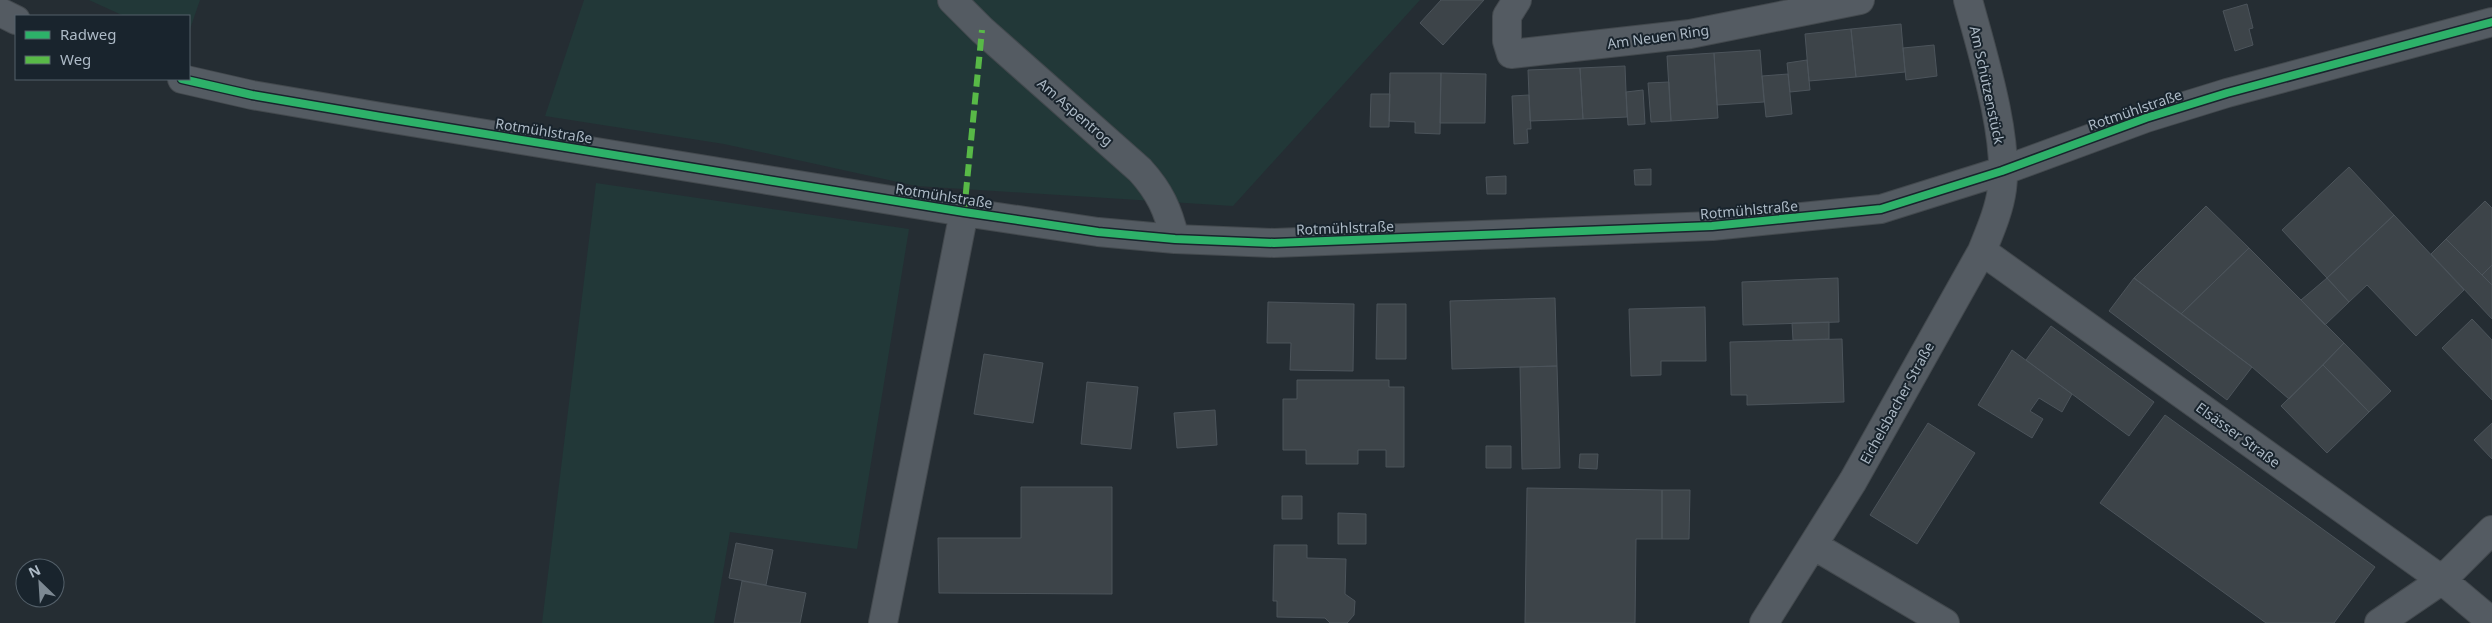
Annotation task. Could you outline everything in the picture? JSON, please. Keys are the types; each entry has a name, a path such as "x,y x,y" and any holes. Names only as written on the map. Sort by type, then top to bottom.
{"street":[{"name":"Am Aspentrog","path":"952,0 982,30 1140,170 1157,189 1169,216 1175,239"},
{"name":"Am Neuen Ring","path":"1512,8 1507,41 1511,54 1690,34 1860,0"},
{"name":"Am Schützenstück","path":"1968,0 1997,122 2002,172"},
{"path":"0,12 15,20"},
{"name":"Rotmühlstraße","path":"187,80 270,98 964,212 1098,232 1175,239 1274,243 1712,226 1881,209 2002,172 2146,118 2227,93 2492,22"},
{"name":"Eichelsbacher Straße","path":"1764,623 1853,481 1982,251 2000,202 2002,172"},
{"name":"Rotmühlstraße","path":"882,623 964,212"},
{"name":"Elsässer Straße","path":"1982,251 2442,580 2492,622"},
{"path":"2379,623 2442,580 2492,530"},
{"path":"1813,544 1945,623"}],"green space":[{"path":"89,0 200,0 190,29 190,15 122,15"},
{"path":"584,0 1420,0 1233,206 916,186 724,144 545,116"},
{"path":"596,183 909,229 857,549 730,532 714,623 542,623"}],"building":[{"path":"1441,0 1484,0 1443,45 1420,23"},
{"path":"2247,4 2253,28 2249,29 2253,45 2235,51 2223,11"},
{"path":"1901,24 1905,72 1856,77 1851,29"},
{"path":"1851,29 1856,77 1809,81 1805,34"},
{"path":"1934,45 1937,76 1906,80 1903,48"},
{"path":"1760,50 1764,102 1717,105 1714,53"},
{"path":"1714,53 1718,118 1671,121 1667,56"},
{"path":"1807,60 1810,90 1790,92 1787,63"},
{"path":"1625,66 1627,117 1583,119 1580,68"},
{"path":"1580,68 1583,119 1530,121 1528,70"},
{"path":"1390,73 1441,73 1440,134 1415,133 1415,122 1389,121"},
{"path":"1441,73 1486,74 1485,123 1440,123"},
{"path":"1788,74 1792,114 1766,117 1762,76"},
{"path":"1669,82 1671,121 1651,122 1648,83"},
{"path":"1643,90 1645,124 1628,125 1626,92"},
{"path":"1371,94 1390,94 1389,127 1370,127"},
{"path":"1529,95 1531,129 1527,129 1528,143 1514,144 1512,96"},
{"path":"2349,167 2394,215 2327,278 2282,230"},
{"path":"1651,169 1651,185 1635,185 1634,170"},
{"path":"1506,176 1506,194 1487,194 1486,177"},
{"path":"2485,201 2492,208 2492,265 2482,275 2446,239"},
{"path":"2206,206 2249,248 2181,314 2134,278"},
{"path":"2394,215 2464,290 2416,336 2367,285 2349,302 2327,278"},
{"path":"2446,239 2492,285 2492,319 2431,254"},
{"path":"2249,248 2344,343 2289,399 2252,367 2181,314"},
{"path":"2492,265 2492,285 2482,275"},
{"path":"1838,278 1839,322 1743,325 1742,282"},
{"path":"2134,278 2252,367 2227,400 2109,311"},
{"path":"2327,278 2349,302 2325,325 2301,300"},
{"path":"1555,298 1557,366 1452,369 1450,301"},
{"path":"1268,302 1354,304 1353,371 1290,370 1291,343 1267,343"},
{"path":"1377,304 1406,304 1406,359 1376,359"},
{"path":"1705,307 1706,361 1661,361 1661,375 1631,376 1629,309"},
{"path":"2472,319 2492,340 2492,400 2442,348"},
{"path":"1829,322 1829,339 1793,340 1792,323"},
{"path":"2051,326 2154,402 2129,436 2026,360"},
{"path":"1842,339 1844,402 1747,405 1747,395 1731,395 1730,342"},
{"path":"2344,343 2391,391 2369,412 2323,365"},
{"path":"2012,350 2072,394 2062,412 2039,398 2030,411 2043,419 2032,438 1978,405"},
{"path":"984,354 1043,363 1033,423 974,414"},
{"path":"2323,365 2369,412 2327,453 2281,406"},
{"path":"1557,366 1560,468 1522,469 1520,367"},
{"path":"1297,380 1389,380 1389,387 1404,387 1404,467 1386,467 1386,450 1358,450 1358,464 1306,464 1306,450 1283,450 1283,399 1297,399"},
{"path":"1087,382 1138,387 1131,449 1081,444"},
{"path":"1215,410 1217,445 1177,448 1174,413"},
{"path":"2165,415 2375,567 2334,623 2266,623 2100,503"},
{"path":"1928,423 1975,453 1917,544 1870,515"},
{"path":"2492,423 2492,459 2474,440"},
{"path":"1486,446 1511,446 1511,468 1486,468"},
{"path":"1580,454 1598,454 1597,469 1579,468"},
{"path":"1021,487 1112,487 1112,594 939,593 938,538 1021,538"},
{"path":"1527,488 1662,490 1662,539 1636,539 1635,623 1525,623"},
{"path":"1662,490 1690,490 1689,539 1662,539"},
{"path":"1282,496 1302,496 1302,519 1282,519"},
{"path":"1338,513 1366,514 1366,544 1338,544"},
{"path":"736,543 773,550 766,585 729,578"},
{"path":"1274,545 1307,545 1307,558 1346,559 1345,594 1355,601 1354,615 1347,623 1330,623 1325,618 1277,617 1277,601 1273,601"},
{"path":"742,581 806,593 800,623 734,623"}],"marked path":[{"path":"964,212 982,30"}],"cycle path":[{"path":"186,80 252,95 381,117 964,212 1098,232 1175,239 1274,243 1712,226 1881,209 2002,171 2146,118 2227,93 2492,22"}]}
